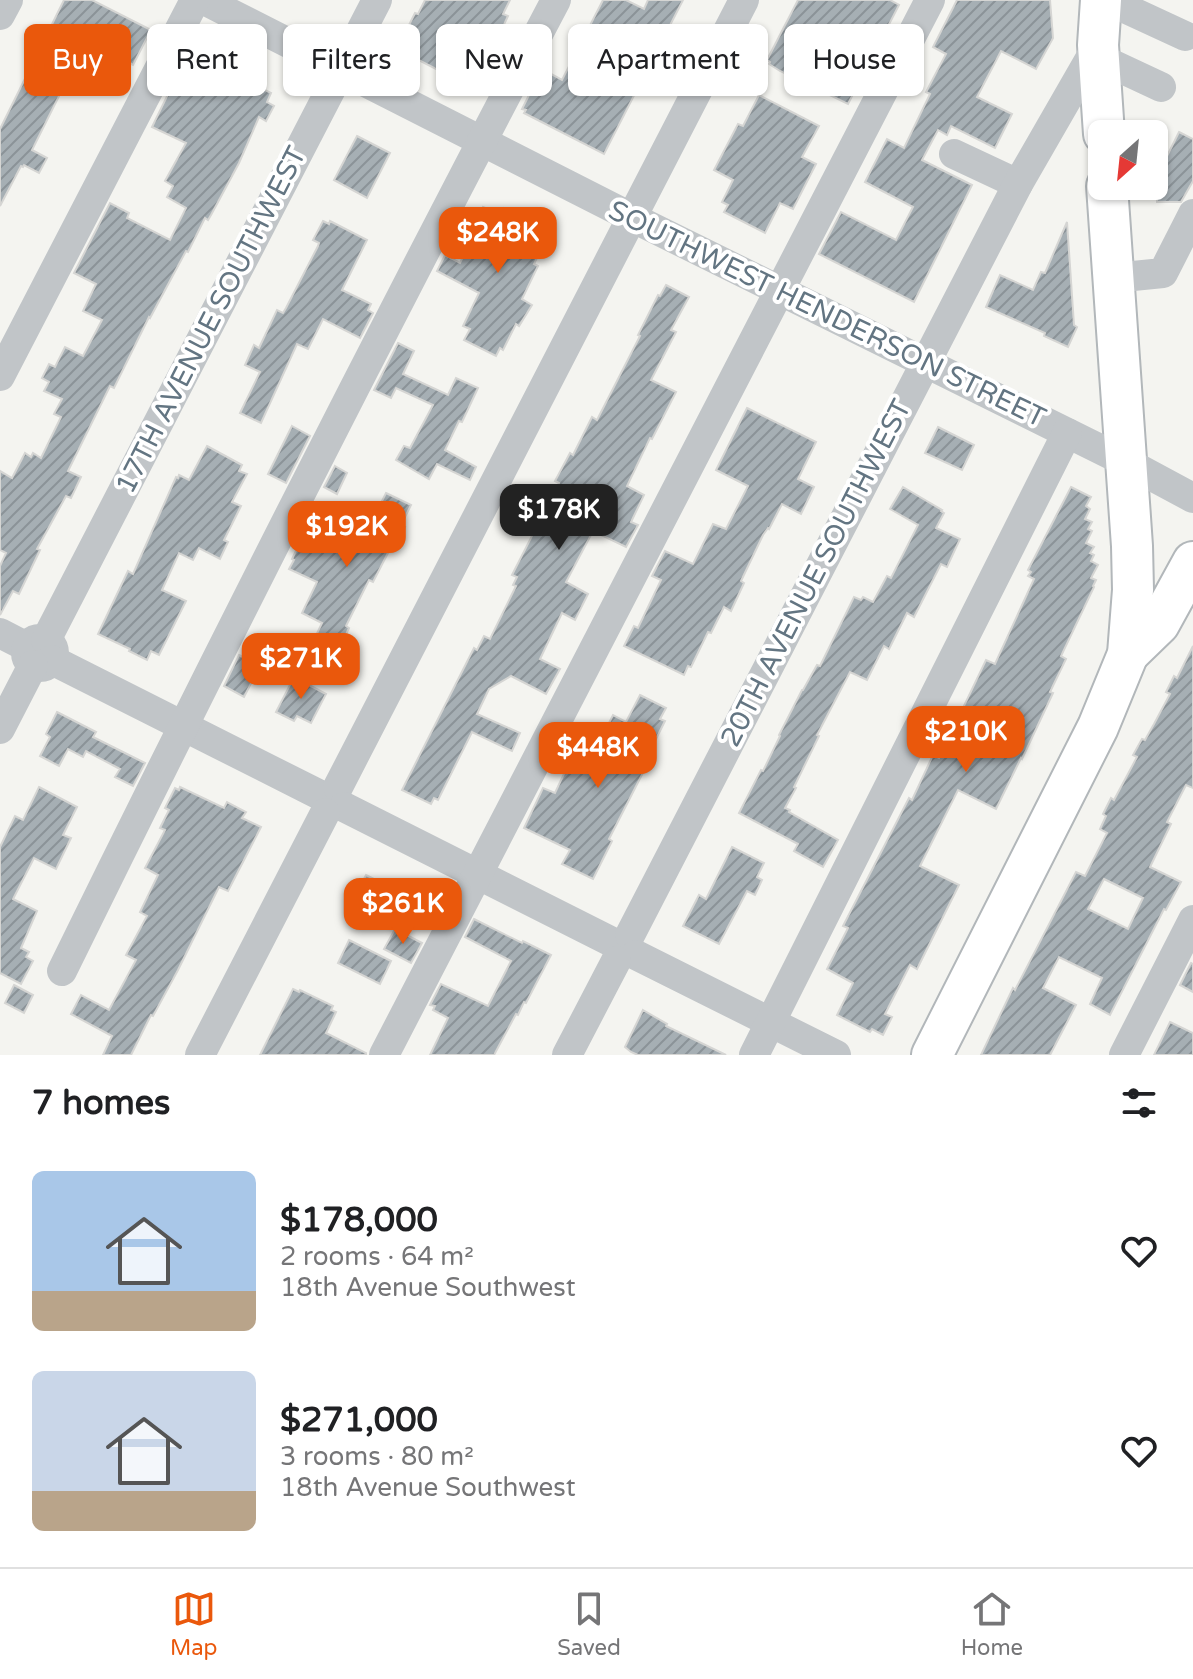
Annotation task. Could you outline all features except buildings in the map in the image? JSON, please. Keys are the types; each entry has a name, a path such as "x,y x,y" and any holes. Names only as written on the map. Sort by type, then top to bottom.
{"main road":[{"path":"1103,120 1098,51 1104,0"},
{"path":"932,1055 1098,727 1128,654 1133,590 1132,546 1108,200"},
{"path":"1128,654 1159,624 1193,562"}],"street":[{"path":"0,15 8,0"},
{"path":"0,376 195,0"},
{"name":"SOUTHWEST HENDERSON STREET","path":"204,0 283,40"},
{"name":"17TH AVENUE SOUTHWEST","path":"364,24 377,0"},
{"path":"62,971 182,726 556,0"},
{"path":"200,1055 744,0"},
{"path":"384,1055 930,0"},
{"path":"1104,0 1185,36"},
{"path":"1098,51 1161,87"},
{"name":"20TH AVENUE SOUTHWEST","path":"567,1055 1018,184 1098,51"},
{"name":"17TH AVENUE SOUTHWEST","path":"0,729 326,96"},
{"name":"SOUTHWEST HENDERSON STREET","path":"393,96 1193,498"},
{"path":"954,154 1018,184"},
{"path":"1113,278 1163,273 1193,214"},
{"path":"754,1055 1067,433"},
{"path":"0,633 836,1055"},
{"path":"1124,1055 1193,920"}]}
